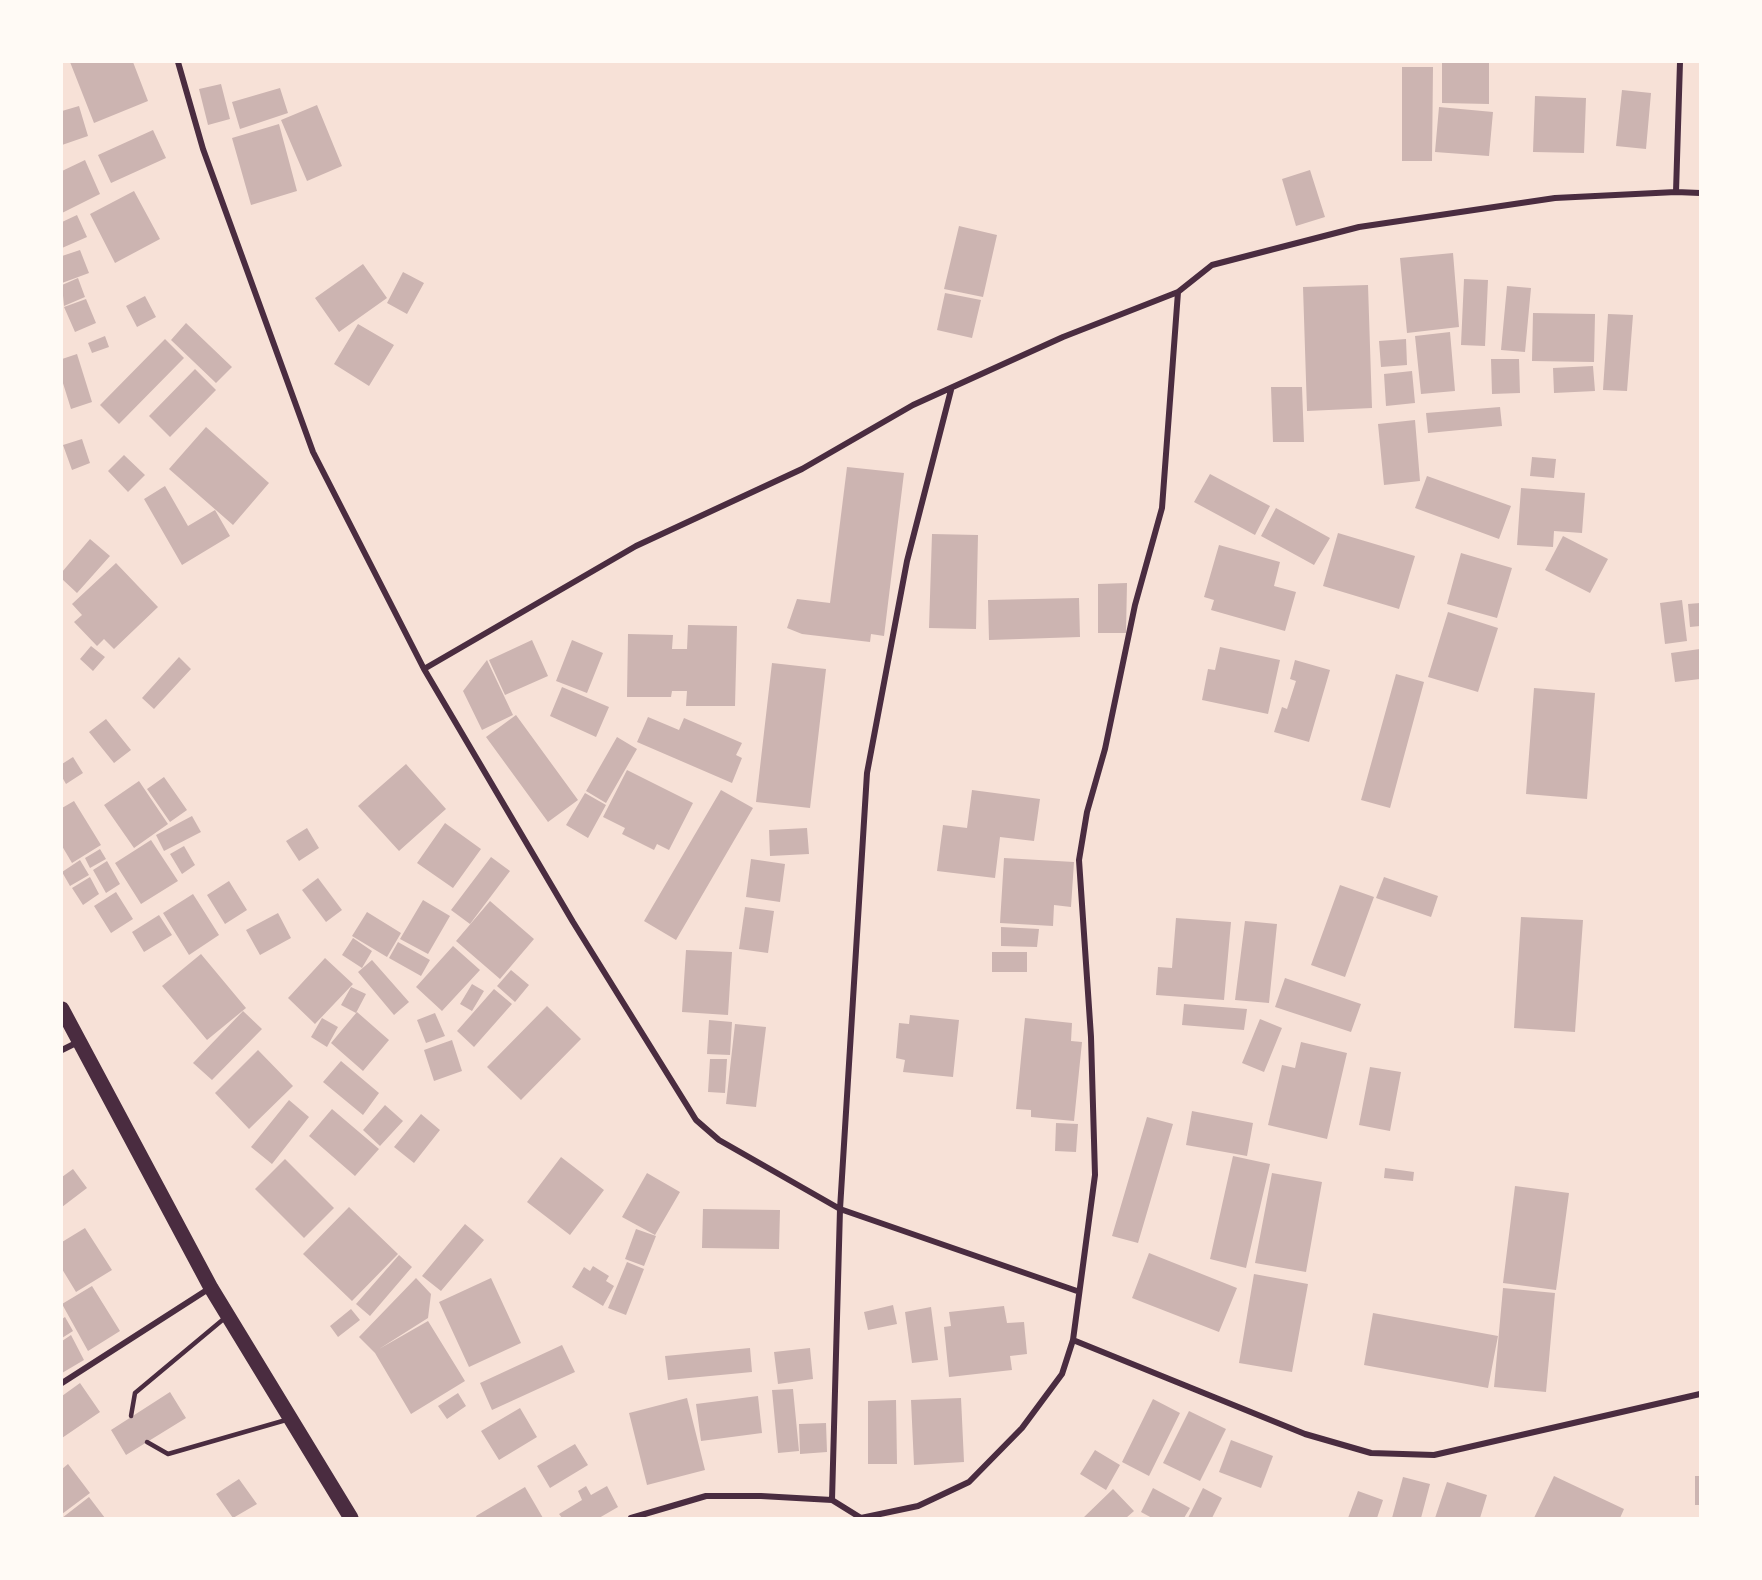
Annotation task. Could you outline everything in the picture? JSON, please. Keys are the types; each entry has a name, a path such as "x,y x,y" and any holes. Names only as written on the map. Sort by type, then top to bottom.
{"main road":[{"path":"62,1009 211,1288 351,1518"}],"street":[{"path":"178,62 203,148 313,452 424,669 573,922 696,1120 719,1140 840,1209 1077,1291"},
{"path":"1676,192 1680,62"},
{"path":"424,669 636,546 802,470 914,405 1063,337 1178,292 1212,265 1359,227 1555,198 1676,192 1701,194"},
{"path":"631,1518 706,1496 832,1500 861,1518 918,1506 969,1482 1022,1428 1062,1374 1073,1340 1077,1291 1095,1175 1090,1037 1079,860 1087,812 1105,748 1135,605 1162,508 1178,292"},
{"path":"832,1500 840,1209 867,773 907,561 951,390"},
{"path":"62,1050 78,1042"},
{"path":"62,1383 211,1288"},
{"path":"1073,1340 1305,1434 1371,1453 1434,1455 1701,1394"}],"lane":[{"path":"131,1416 135,1393 228,1315"},
{"path":"147,1442 168,1454 290,1419"}],"building":[{"path":"70,62 133,62 148,101 94,123"},
{"path":"1442,63 1489,63 1489,104 1442,103"},
{"path":"1402,67 1433,67 1432,161 1402,161"},
{"path":"221,84 230,119 208,125 199,89"},
{"path":"280,88 288,113 240,129 232,102"},
{"path":"1622,90 1651,93 1646,149 1616,146"},
{"path":"1535,96 1586,98 1584,153 1533,152"},
{"path":"317,105 342,166 307,181 281,120"},
{"path":"79,106 88,136 62,145 62,111"},
{"path":"1439,107 1493,112 1489,156 1435,152"},
{"path":"279,124 297,191 251,205 232,138"},
{"path":"153,130 166,158 111,183 98,155"},
{"path":"85,160 100,194 62,213 62,171"},
{"path":"1310,170 1325,217 1296,226 1282,179"},
{"path":"134,191 160,239 115,263 90,214"},
{"path":"77,215 87,237 62,248 62,222"},
{"path":"959,226 997,235 983,297 944,289"},
{"path":"80,250 89,273 62,283 62,256"},
{"path":"1453,253 1459,327 1407,333 1400,258"},
{"path":"363,264 387,298 339,332 315,298"},
{"path":"403,272 424,283 407,314 387,303"},
{"path":"78,278 85,297 64,306 62,285"},
{"path":"1464,279 1488,280 1485,346 1461,345"},
{"path":"1368,285 1372,408 1307,411 1303,287"},
{"path":"1507,286 1531,288 1525,352 1501,350"},
{"path":"945,293 981,300 972,338 937,330"},
{"path":"145,296 156,317 137,327 126,306"},
{"path":"86,299 96,323 75,332 64,307"},
{"path":"1533,313 1595,314 1594,362 1532,361"},
{"path":"1608,314 1633,315 1627,391 1603,390"},
{"path":"186,323 232,367 216,383 171,340"},
{"path":"358,324 394,345 369,386 334,364"},
{"path":"1450,332 1455,391 1421,394 1415,336"},
{"path":"105,336 109,347 92,353 88,343"},
{"path":"165,339 184,358 119,424 100,405"},
{"path":"1406,339 1407,365 1381,367 1379,341"},
{"path":"77,354 92,402 71,409 62,380 62,359"},
{"path":"1491,359 1519,359 1520,393 1492,394"},
{"path":"1593,366 1595,391 1554,393 1553,368"},
{"path":"195,369 216,390 170,437 149,416"},
{"path":"1412,371 1415,403 1386,406 1384,374"},
{"path":"1271,387 1302,387 1304,442 1273,442"},
{"path":"1500,407 1502,426 1428,433 1426,413"},
{"path":"1415,420 1420,481 1384,485 1378,424"},
{"path":"206,427 269,483 233,525 169,469"},
{"path":"82,439 90,463 72,470 63,445"},
{"path":"124,455 145,475 128,492 108,471"},
{"path":"1532,457 1556,459 1554,478 1530,476"},
{"path":"847,467 904,473 884,636 871,634 870,642 802,634 787,628 797,599 830,603"},
{"path":"1210,474 1270,506 1255,535 1194,502"},
{"path":"1427,476 1511,506 1499,539 1415,508"},
{"path":"165,486 188,526 215,510 230,536 182,565 144,499"},
{"path":"1521,488 1585,493 1582,533 1554,531 1553,547 1517,545"},
{"path":"1276,508 1330,538 1314,565 1261,536"},
{"path":"1338,533 1415,556 1399,609 1323,586"},
{"path":"932,534 978,535 976,629 929,628"},
{"path":"1563,536 1608,559 1590,593 1545,570"},
{"path":"90,539 110,556 77,593 62,579 62,572"},
{"path":"1219,545 1280,562 1274,586 1296,592 1285,631 1211,610 1214,600 1204,597"},
{"path":"1461,553 1512,568 1497,618 1447,604"},
{"path":"116,563 158,607 114,649 104,639 97,646 74,622 82,615 72,604"},
{"path":"1127,583 1126,633 1098,633 1098,584"},
{"path":"1079,598 1080,637 989,640 988,600"},
{"path":"1682,600 1687,641 1665,644 1660,603"},
{"path":"1700,603 1700,626 1690,627 1688,604"},
{"path":"1448,612 1498,628 1478,692 1428,677"},
{"path":"688,625 737,626 735,706 686,706 687,691 672,691 671,697 627,697 628,634 673,635 672,649 687,649"},
{"path":"532,640 548,676 505,695 489,660"},
{"path":"572,640 603,653 587,693 556,681"},
{"path":"91,646 105,657 93,671 80,659"},
{"path":"1220,647 1280,660 1268,714 1202,700 1208,669 1215,670"},
{"path":"1700,649 1700,679 1675,682 1671,653"},
{"path":"179,657 191,669 154,709 142,698"},
{"path":"487,660 513,715 482,730 463,691"},
{"path":"1295,660 1330,670 1309,742 1274,732 1282,707 1287,709 1296,681 1290,679"},
{"path":"772,663 826,669 810,808 756,802"},
{"path":"1396,674 1424,682 1390,808 1361,800"},
{"path":"562,687 609,707 596,737 550,716"},
{"path":"1534,688 1595,693 1587,799 1526,794"},
{"path":"516,715 578,800 548,822 486,737"},
{"path":"648,717 679,730 684,718 742,743 736,755 742,758 732,783 637,742"},
{"path":"106,719 131,750 114,763 89,732"},
{"path":"617,737 637,749 606,803 586,791"},
{"path":"73,757 83,773 66,784 62,777 62,764"},
{"path":"406,764 446,809 399,851 358,806"},
{"path":"627,770 693,803 669,850 657,844 654,850 622,834 625,828 603,817"},
{"path":"164,777 187,810 170,822 147,789"},
{"path":"139,781 168,824 134,848 104,805"},
{"path":"721,790 753,808 676,940 644,921"},
{"path":"972,790 1040,799 1034,841 1000,837 995,878 937,871 943,825 967,828"},
{"path":"585,793 606,805 588,838 566,825"},
{"path":"74,801 101,845 72,863 62,846 62,808"},
{"path":"192,816 201,832 164,851 156,835"},
{"path":"445,823 481,849 453,888 417,863"},
{"path":"307,828 319,848 299,861 286,841"},
{"path":"807,828 809,854 770,856 769,830"},
{"path":"151,840 178,881 141,904 115,863"},
{"path":"184,846 195,865 182,874 170,854"},
{"path":"100,849 106,859 90,868 85,858"},
{"path":"491,857 510,871 470,924 451,910"},
{"path":"1004,858 1074,862 1071,907 1054,905 1053,926 1000,923"},
{"path":"751,859 785,864 780,902 746,897"},
{"path":"80,860 89,875 70,886 62,872"},
{"path":"107,861 120,884 106,893 93,870"},
{"path":"90,877 99,894 83,905 72,888"},
{"path":"1384,877 1438,896 1431,917 1376,898"},
{"path":"318,878 342,910 326,922 302,890"},
{"path":"229,881 247,910 225,924 207,895"},
{"path":"1340,885 1374,897 1345,977 1311,965"},
{"path":"116,892 133,919 111,933 94,906"},
{"path":"193,894 219,935 189,955 163,913"},
{"path":"423,900 450,916 428,954 400,939"},
{"path":"490,901 534,939 500,979 456,941"},
{"path":"745,907 774,911 768,953 739,949"},
{"path":"367,912 401,933 387,957 352,936"},
{"path":"278,913 291,938 260,955 246,930"},
{"path":"159,915 172,935 144,952 132,932"},
{"path":"1521,917 1583,920 1575,1032 1514,1028"},
{"path":"1176,918 1231,922 1224,1000 1156,995 1158,967 1172,968"},
{"path":"1245,921 1277,924 1269,1003 1235,1000"},
{"path":"1001,927 1039,929 1037,947 1001,946"},
{"path":"353,938 372,951 362,968 342,955"},
{"path":"398,942 430,960 421,976 389,958"},
{"path":"453,946 480,970 442,1011 416,987"},
{"path":"686,950 732,952 728,1015 682,1012"},
{"path":"992,952 1027,952 1027,972 992,972"},
{"path":"201,954 246,1008 207,1040 162,986"},
{"path":"325,958 353,984 315,1024 288,998"},
{"path":"372,960 409,1002 394,1015 358,972"},
{"path":"511,970 529,985 515,1002 497,986"},
{"path":"1285,978 1361,1004 1351,1032 1275,1007"},
{"path":"472,984 484,991 472,1011 460,1004"},
{"path":"351,987 366,994 356,1013 341,1005"},
{"path":"494,989 512,1004 474,1047 457,1031"},
{"path":"1184,1004 1247,1009 1244,1030 1182,1025"},
{"path":"547,1006 581,1039 521,1100 487,1067"},
{"path":"243,1011 262,1029 212,1080 193,1063"},
{"path":"357,1012 389,1040 363,1071 331,1043"},
{"path":"435,1013 445,1036 426,1043 417,1020"},
{"path":"910,1015 959,1020 953,1077 903,1072 905,1060 896,1058 899,1023 909,1024"},
{"path":"322,1018 338,1027 327,1047 311,1037"},
{"path":"1025,1018 1072,1023 1071,1041 1082,1042 1074,1121 1031,1117 1031,1110 1016,1109"},
{"path":"1260,1019 1282,1028 1264,1072 1242,1063"},
{"path":"709,1020 732,1022 730,1055 707,1054"},
{"path":"735,1024 766,1027 756,1107 726,1104"},
{"path":"452,1040 462,1071 434,1081 424,1050"},
{"path":"1301,1042 1347,1053 1327,1139 1268,1125 1282,1065 1295,1068"},
{"path":"258,1050 293,1086 249,1129 215,1093"},
{"path":"710,1059 727,1059 725,1093 708,1092"},
{"path":"341,1061 379,1093 363,1115 323,1082"},
{"path":"1370,1067 1401,1072 1390,1131 1359,1125"},
{"path":"289,1100 309,1117 272,1164 251,1147"},
{"path":"385,1105 403,1121 380,1146 363,1130"},
{"path":"332,1109 379,1149 355,1176 309,1136"},
{"path":"1192,1111 1253,1123 1247,1156 1186,1145"},
{"path":"421,1114 440,1130 414,1163 394,1147"},
{"path":"1147,1117 1173,1124 1138,1243 1112,1236"},
{"path":"1056,1123 1078,1124 1076,1152 1055,1151"},
{"path":"1233,1156 1270,1164 1246,1268 1210,1259"},
{"path":"561,1157 604,1190 570,1235 527,1202"},
{"path":"285,1159 334,1208 304,1238 255,1189"},
{"path":"1385,1168 1414,1172 1413,1181 1384,1178"},
{"path":"73,1169 87,1188 62,1207 62,1177"},
{"path":"647,1173 680,1192 655,1235 622,1217"},
{"path":"1272,1173 1322,1182 1306,1272 1255,1263"},
{"path":"1515,1186 1569,1193 1556,1290 1503,1283"},
{"path":"349,1207 398,1254 352,1301 303,1254"},
{"path":"703,1209 780,1210 779,1249 702,1248"},
{"path":"465,1224 484,1240 441,1291 422,1276"},
{"path":"85,1228 112,1270 76,1292 62,1269 62,1242"},
{"path":"636,1229 656,1236 644,1266 625,1259"},
{"path":"1149,1253 1237,1288 1219,1332 1132,1298"},
{"path":"399,1255 412,1267 370,1316 356,1304"},
{"path":"627,1262 644,1269 626,1315 608,1308"},
{"path":"593,1266 609,1276 606,1281 614,1286 603,1306 572,1287 584,1267 590,1271"},
{"path":"1254,1274 1308,1284 1292,1372 1239,1363"},
{"path":"416,1278 431,1294 428,1318 379,1349 428,1321 465,1381 411,1414 375,1353 359,1337"},
{"path":"491,1278 521,1343 469,1367 439,1302"},
{"path":"92,1286 120,1331 88,1351 62,1304"},
{"path":"1503,1288 1555,1293 1546,1392 1494,1387"},
{"path":"893,1305 897,1324 868,1330 864,1312"},
{"path":"1004,1306 1007,1323 1024,1322 1027,1354 1010,1356 1012,1370 949,1377 944,1327 951,1326 949,1312"},
{"path":"931,1307 938,1360 912,1363 905,1312"},
{"path":"351,1309 360,1320 338,1337 330,1326"},
{"path":"1373,1313 1498,1336 1488,1388 1364,1365"},
{"path":"65,1317 73,1331 62,1338 62,1319"},
{"path":"71,1335 84,1360 62,1373 62,1341"},
{"path":"562,1345 575,1372 492,1410 480,1383"},
{"path":"750,1348 752,1372 668,1380 665,1356"},
{"path":"810,1348 813,1379 778,1384 774,1352"},
{"path":"80,1383 100,1412 62,1438 62,1396"},
{"path":"793,1389 799,1451 778,1453 772,1390"},
{"path":"170,1392 186,1418 126,1455 111,1430"},
{"path":"458,1393 466,1406 447,1419 438,1406"},
{"path":"758,1396 762,1433 701,1441 696,1404"},
{"path":"687,1398 705,1470 647,1485 629,1413"},
{"path":"961,1398 964,1462 914,1465 911,1400"},
{"path":"1153,1399 1180,1413 1149,1476 1122,1462"},
{"path":"896,1400 897,1464 868,1464 868,1401"},
{"path":"520,1408 537,1437 499,1460 481,1431"},
{"path":"1189,1411 1226,1429 1200,1481 1163,1463"},
{"path":"826,1423 827,1452 800,1454 799,1424"},
{"path":"1231,1440 1273,1456 1261,1488 1219,1472"},
{"path":"575,1444 588,1465 550,1488 537,1466"},
{"path":"1095,1450 1120,1465 1106,1490 1080,1474"},
{"path":"68,1464 90,1493 62,1514 62,1469"},
{"path":"1554,1476 1624,1509 1620,1518 1534,1518"},
{"path":"1695,1476 1700,1476 1700,1505 1695,1505"},
{"path":"1403,1477 1430,1484 1421,1518 1392,1518"},
{"path":"239,1479 257,1504 233,1518 216,1494"},
{"path":"1447,1482 1487,1495 1480,1518 1435,1518"},
{"path":"586,1486 591,1495 607,1486 618,1507 599,1518 562,1518 559,1514 582,1500 578,1491"},
{"path":"525,1487 543,1518 477,1518 476,1516"},
{"path":"1153,1488 1190,1508 1184,1518 1152,1518 1141,1512"},
{"path":"1203,1488 1222,1498 1212,1518 1188,1518"},
{"path":"1113,1489 1134,1511 1126,1518 1083,1518"},
{"path":"1358,1491 1383,1500 1377,1518 1348,1518"},
{"path":"89,1497 105,1518 62,1518"}]}
